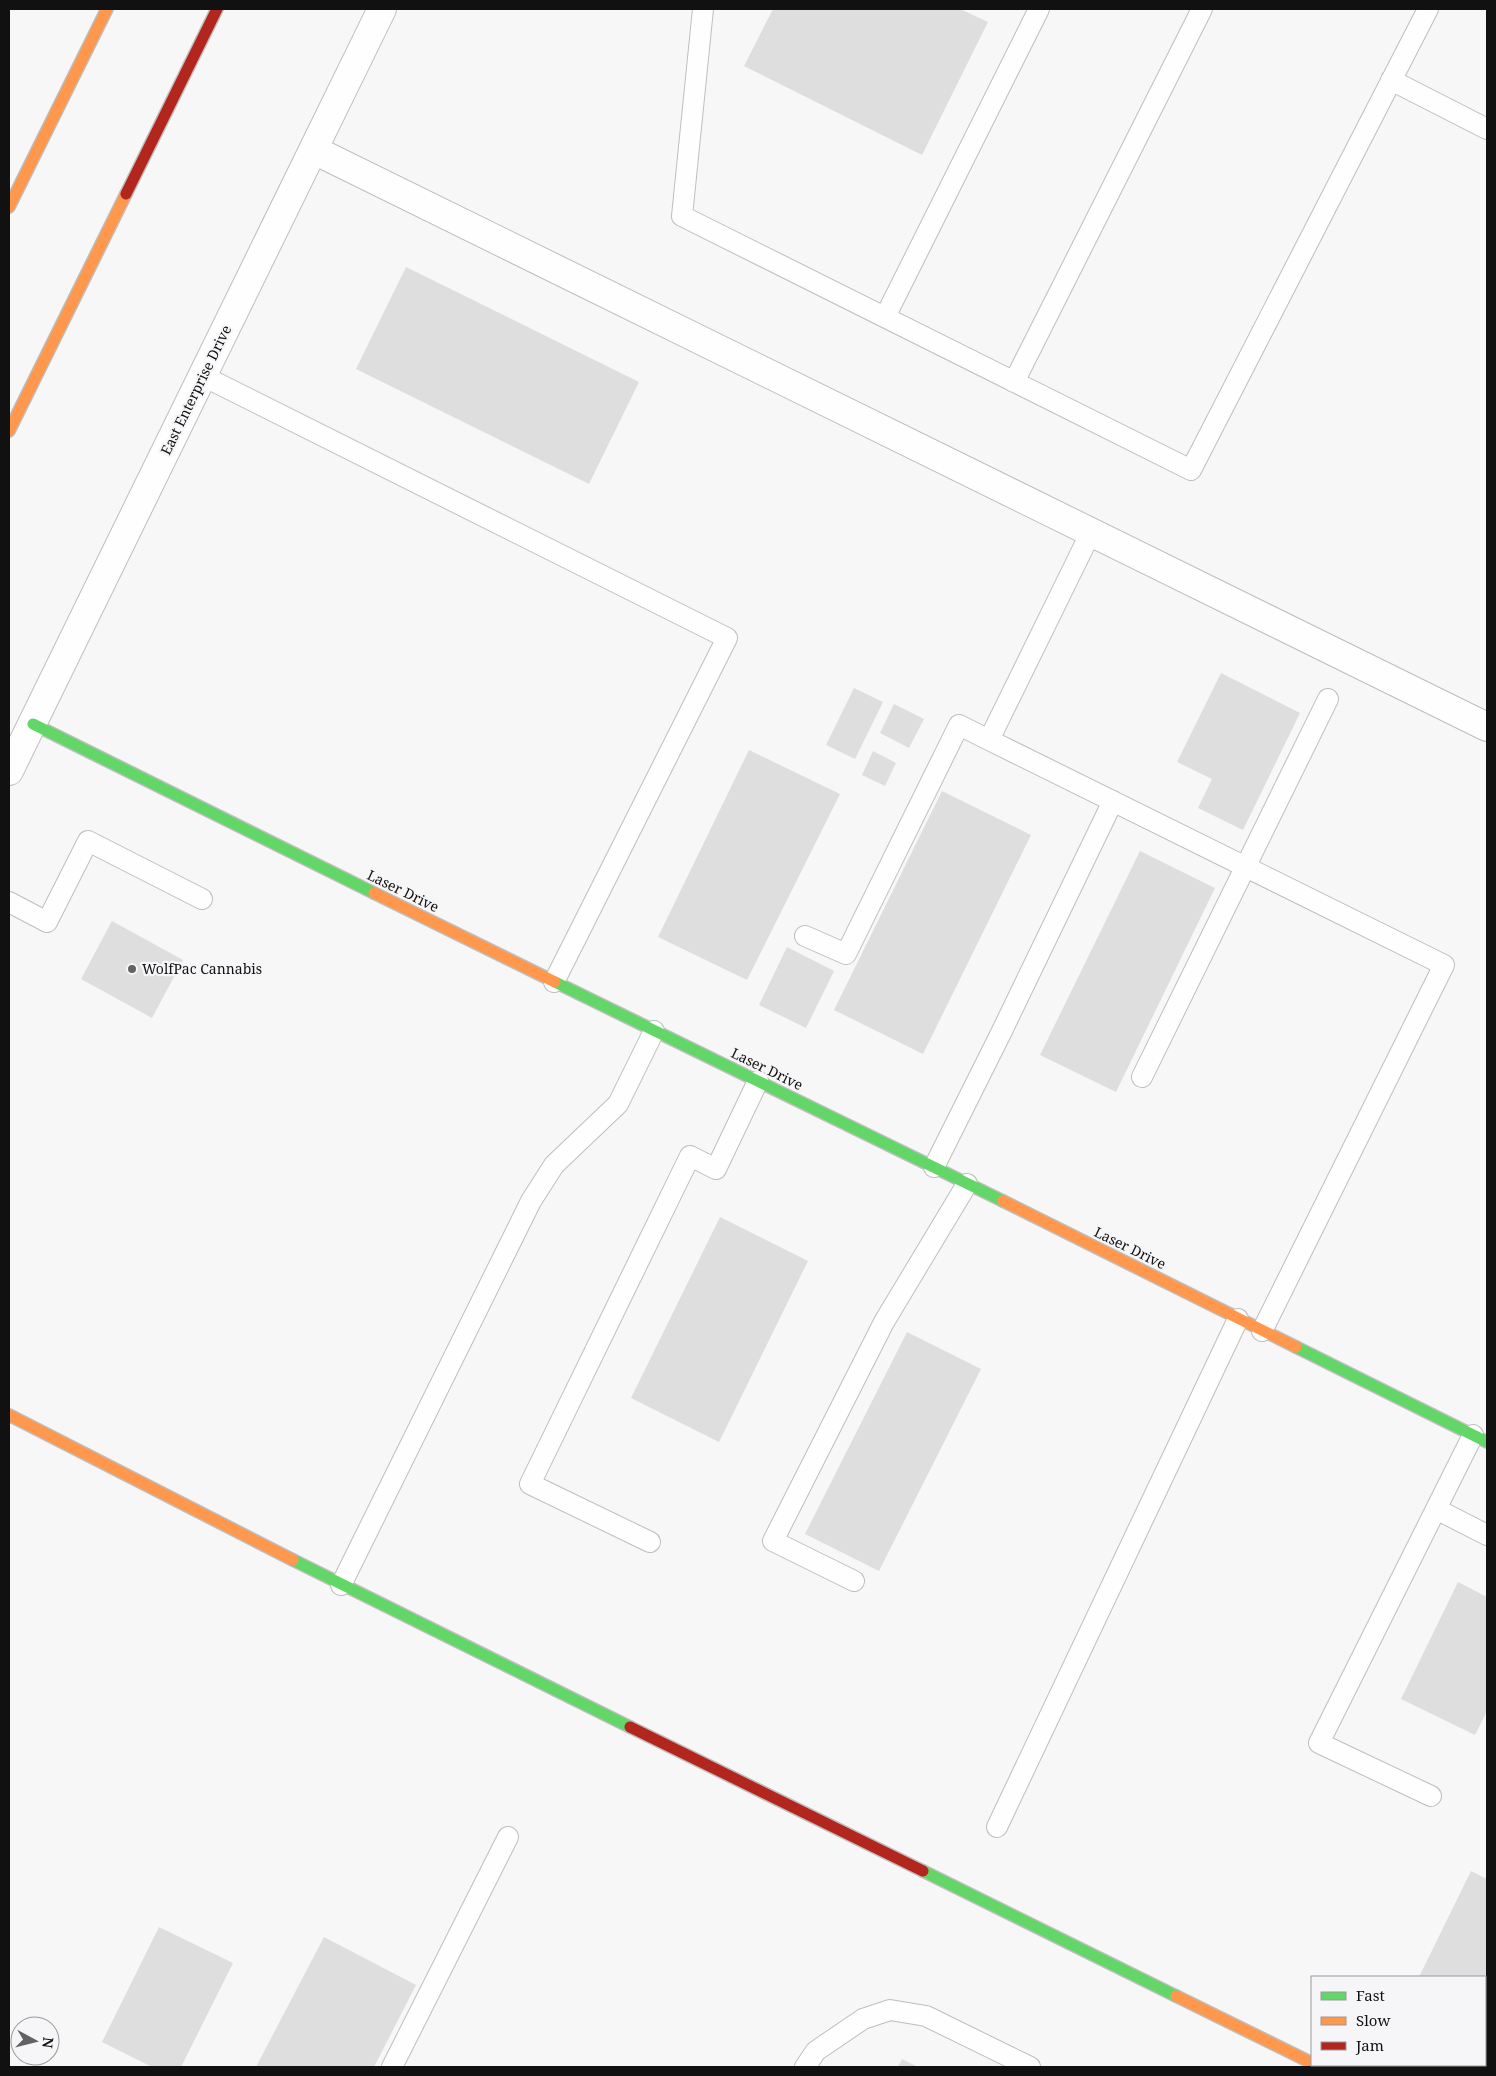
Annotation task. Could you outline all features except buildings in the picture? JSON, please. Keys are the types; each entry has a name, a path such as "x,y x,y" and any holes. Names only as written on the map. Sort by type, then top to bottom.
{"main road":[{"path":"9,207 106,9"},
{"path":"9,431 217,9"},
{"name":"Laser Drive","path":"32,724 1483,1439"},
{"path":"9,1415 341,1585 1311,2063"}],"street":[{"name":"East Enterprise Drive","path":"9,771 382,9"},
{"path":"314,150 1487,727"}],"lane":[{"path":"703,9 682,216 1191,470 1428,9"},
{"path":"885,317 1039,9"},
{"path":"1014,382 1202,9"},
{"path":"1391,80 1487,129"},
{"path":"203,376 727,638 554,982"},
{"path":"989,740 1091,532"},
{"path":"1142,1077 1328,699"},
{"path":"805,936 846,954 959,725 1444,965 1262,1331"},
{"path":"934,1167 1000,1035 1112,801"},
{"path":"9,902 47,922 88,841 202,898"},
{"path":"341,1585 532,1201 554,1165 618,1104 654,1031"},
{"path":"650,1542 530,1484 690,1156 716,1169 758,1081"},
{"path":"854,1581 774,1541 884,1322 968,1184"},
{"path":"997,1827 1238,1319"},
{"path":"1432,1796 1319,1743 1436,1509 1483,1439"},
{"path":"1436,1509 1487,1535"},
{"path":"392,2067 508,1837"},
{"path":"805,2067 816,2052 863,2019 890,2010 926,2016 1030,2067"}],"traffic: fast":[{"path":"33,724 374,893"},
{"path":"555,982 1003,1201"},
{"path":"1296,1347 1487,1442"},
{"path":"293,1560 630,1727"},
{"path":"923,1871 1176,1996"}],"traffic: slow":[{"path":"9,207 107,9"},
{"path":"9,431 126,194"},
{"path":"374,893 555,982"},
{"path":"1003,1201 1296,1347"},
{"path":"9,1415 293,1560"},
{"path":"1176,1996 1311,2063"}],"traffic: jam":[{"path":"126,194 217,9"},
{"path":"630,1727 923,1871"}],"place":[{"name":"WolfPac Cannabis","path":"132,969"}]}
